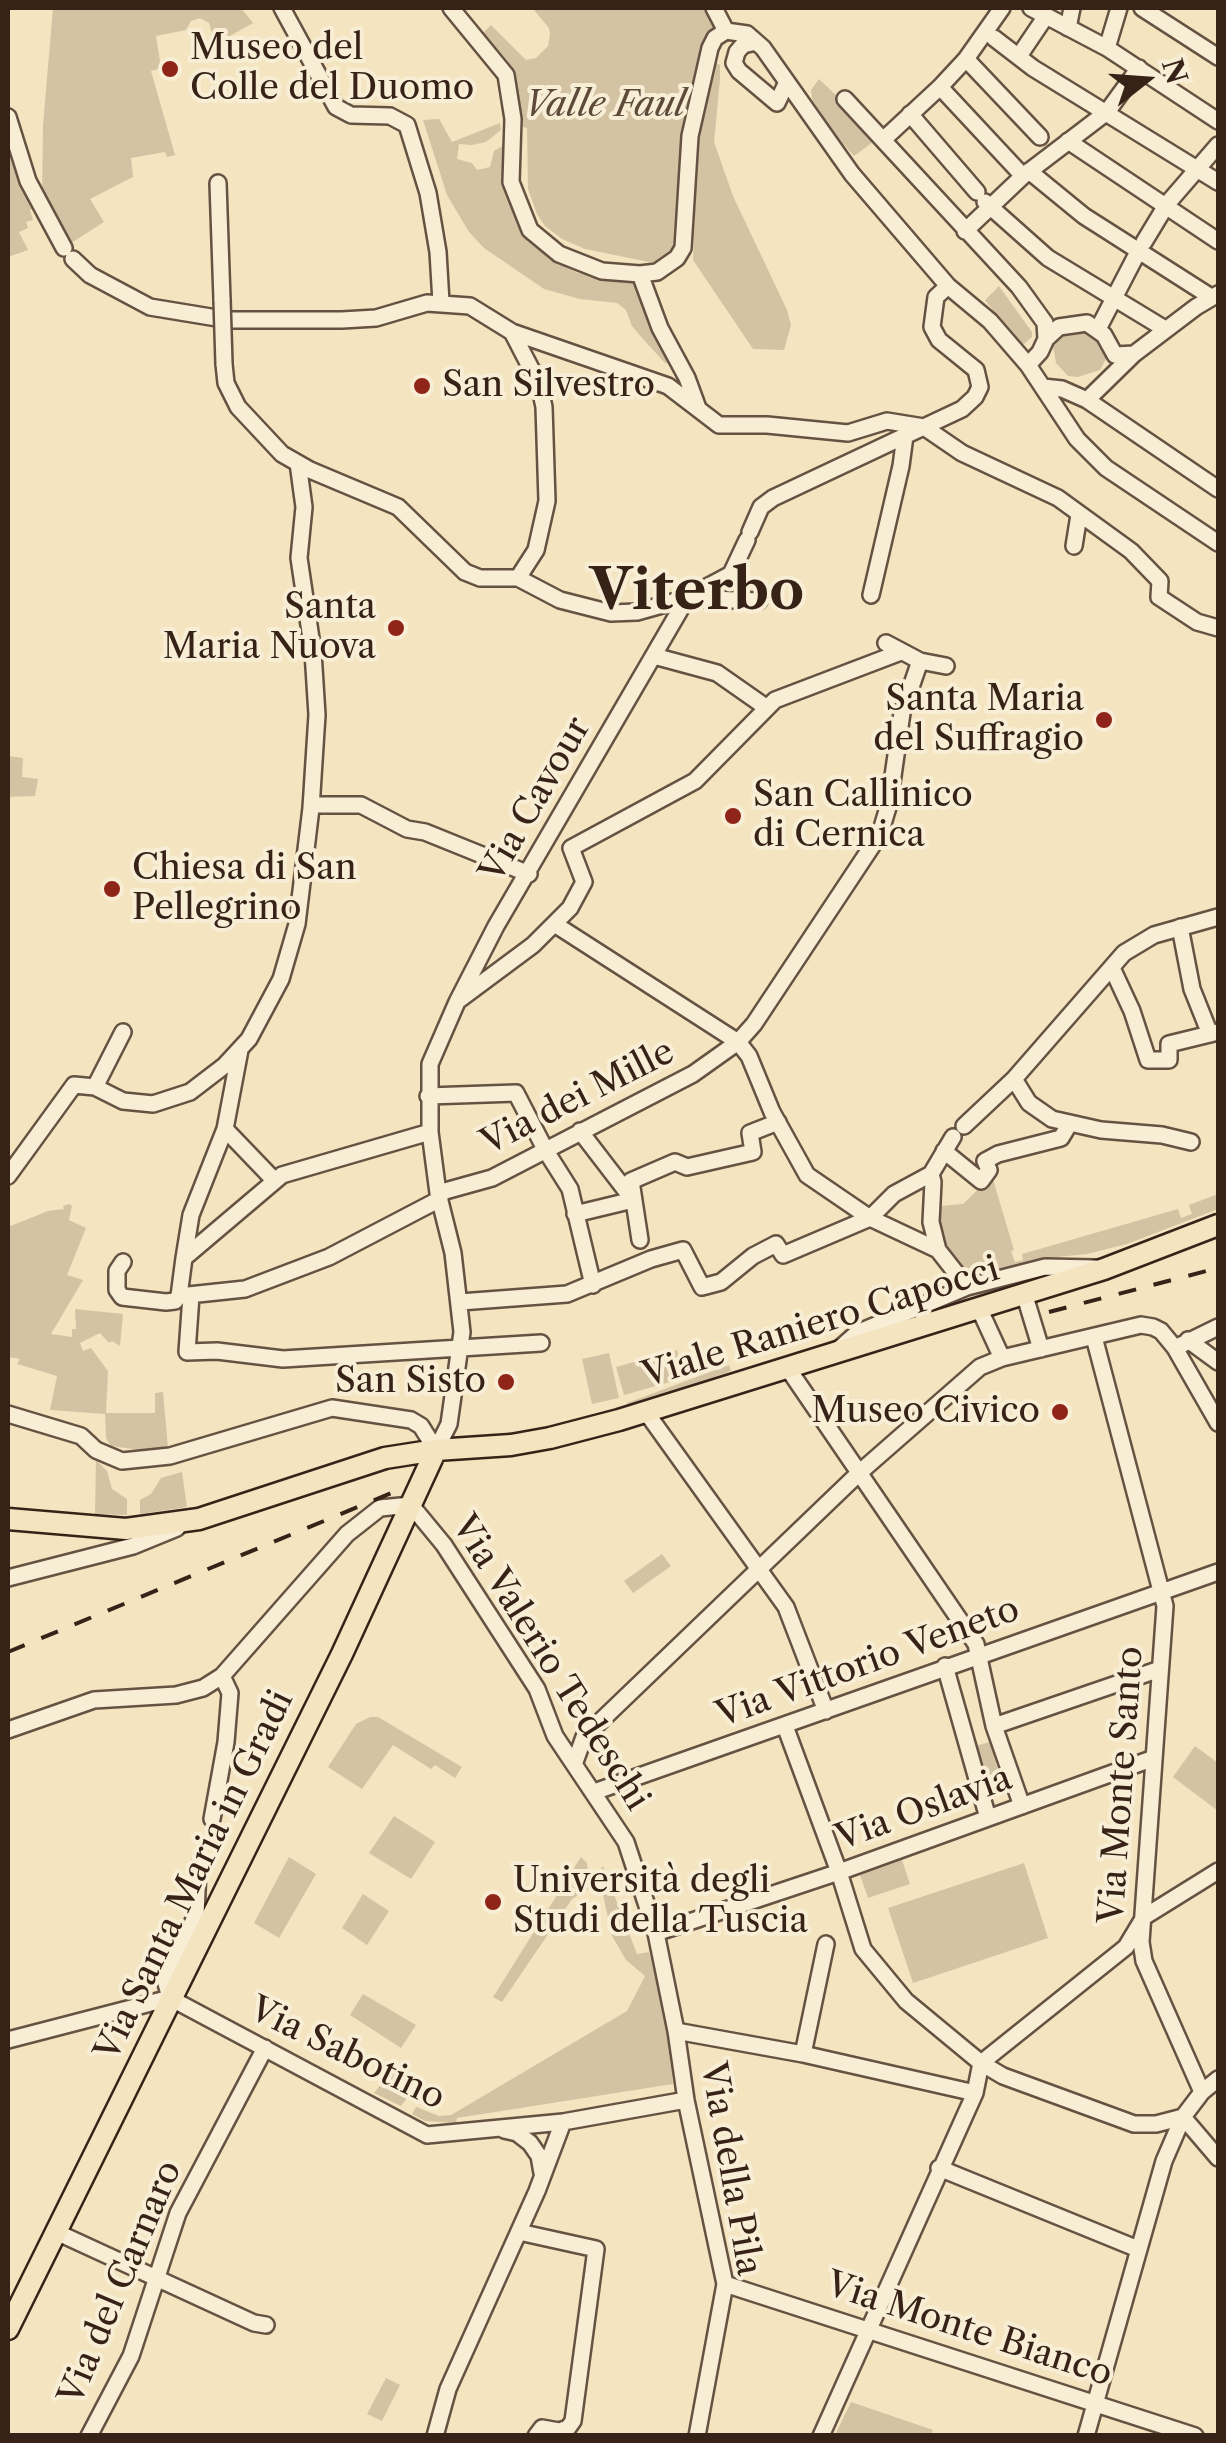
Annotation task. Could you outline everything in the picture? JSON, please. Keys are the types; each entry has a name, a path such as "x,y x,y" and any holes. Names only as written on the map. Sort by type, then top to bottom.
{"main road":[{"name":"Viale Raniero Capocci","path":"8,1519 126,1529 199,1519 385,1458 511,1445 646,1412 1024,1293 1046,1277 1104,1269 1218,1225"},
{"name":"Via Santa Maria in Gradi","path":"8,2330 342,1654 436,1450"}],"street":[{"path":"282,8 336,107 351,115 390,116 407,125 431,212 441,302"},
{"path":"451,8 506,75 513,119 512,182 530,230 559,254 602,271 640,274 668,266 683,248 690,136 710,48 715,38 726,31 747,34 787,82 852,174 948,286 990,321 1028,365 1078,440 1106,468 1218,543"},
{"path":"714,8 726,31"},
{"path":"884,139 966,59 1002,8"},
{"path":"1068,28 1072,8"},
{"path":"1107,48 1119,8"},
{"path":"1142,8 1218,57"},
{"path":"1019,56 1038,12 1107,48 1218,121"},
{"path":"994,38 1218,182"},
{"path":"734,62 740,48 756,42"},
{"path":"710,48 726,47 744,76 776,102 787,82"},
{"path":"966,59 1052,144 1167,204 1218,241"},
{"path":"965,230 983,200 1026,174 1052,144 1106,112 1139,68"},
{"path":"940,87 1026,174 1084,216 1142,246 1215,296 1134,354 1087,400"},
{"path":"845,99 1019,287 1045,324 1046,339"},
{"path":"910,114 983,200 1048,258 1165,329"},
{"path":"8,116 28,182 69,254 90,275 150,307 230,320 376,318 427,303 470,306 512,332 668,386 719,425 848,433 887,421 924,427 962,453 1058,498 1124,546 1160,581 1159,597 1198,622 1218,628"},
{"path":"1098,328 1167,204 1218,144"},
{"path":"218,184 226,383 238,407 282,454 398,507 465,572 480,578 518,578 560,600 611,613 637,612 687,598 731,574"},
{"path":"640,274 660,328 700,412"},
{"path":"735,598 731,574 761,507 962,409 980,387 976,370 939,340 932,328 936,296 948,286"},
{"path":"1028,365 1059,326 1074,322 1098,328 1115,355 1134,354"},
{"path":"512,332 539,384 544,406 548,501 536,550 518,578"},
{"path":"1043,387 1062,389 1087,400 1218,489"},
{"path":"872,595 905,436"},
{"path":"8,1176 74,1085 95,1087 123,1101 152,1104 190,1092 234,1055 265,1012 281,979 297,924 311,805 316,687 299,558 304,507 298,463"},
{"path":"1074,546 1079,515"},
{"path":"687,598 758,601"},
{"name":"Via Cavour","path":"436,1450 449,1424 462,1349 454,1253 439,1196 430,1132 430,1064 456,1002 687,598"},
{"path":"886,643 920,660 946,666"},
{"path":"456,1002 509,964 556,925 570,908 584,882 572,848 695,781 774,700 901,652"},
{"path":"654,656 717,674 766,708"},
{"name":"Via dei Mille","path":"123,1262 116,1271 116,1290 122,1297 166,1302 245,1289 281,1278 439,1196 492,1178 546,1151 693,1074 738,1042 754,1024 880,834 889,804 902,713 920,660"},
{"path":"311,805 361,806 407,829 425,832 529,874"},
{"path":"460,1302 567,1294 644,1261 683,1250 702,1288 721,1282 752,1256 776,1244 783,1255 870,1218 894,1194 931,1174 953,1138 1014,1079 1138,943 1180,927 1218,919"},
{"path":"556,925 738,1042 749,1056 806,1175 870,1218 938,1250"},
{"path":"1112,968 1148,1060 1169,1060 1169,1044 1214,1033 1192,989 1180,927"},
{"path":"95,1087 123,1032"},
{"path":"234,1055 224,1128 191,1215 184,1258 187,1352 217,1350 283,1360 540,1343"},
{"path":"1014,1079 1029,1103 1052,1119 1191,1142"},
{"path":"428,1096 516,1093 570,1189 594,1285"},
{"path":"640,1240 631,1181 675,1162 687,1167 753,1152 750,1133 778,1122"},
{"path":"953,1138 981,1180 988,1170 985,1161 1061,1138 1070,1123"},
{"path":"224,1128 274,1180"},
{"path":"184,1258 282,1175 430,1132"},
{"path":"580,1132 633,1200"},
{"path":"931,1174 930,1222 938,1250 963,1281"},
{"path":"575,1214 633,1200"},
{"path":"838,1351 857,1333 963,1281 1046,1277"},
{"path":"1024,1293 1041,1349"},
{"path":"979,1308 1002,1358"},
{"path":"575,1762 584,1736 859,1473 980,1367 1002,1358 1141,1325 1153,1326 1218,1362"},
{"path":"1182,1344 1218,1327"},
{"name":"Via Monte Santo","path":"1094,1336 1165,1606 1141,1942 1144,1960 1202,2092"},
{"path":"1182,1344 1218,1423"},
{"path":"786,1367 976,1644 994,1726 1022,1806"},
{"path":"8,1414 81,1436 96,1450 122,1461 170,1456 332,1408 411,1420 420,1426 436,1450"},
{"path":"646,1412 786,1607 826,1710"},
{"path":"8,1730 94,1700 176,1696 203,1688 222,1676 347,1534 380,1508 412,1505"},
{"name":"Via Valerio Tedeschi","path":"412,1505 444,1544 536,1689 554,1736 626,1842 656,1934 676,2031"},
{"path":"8,1578 133,1546 199,1519"},
{"name":"Via Vittorio Veneto","path":"594,1792 1218,1572"},
{"path":"945,1666 988,1818"},
{"path":"994,1726 1160,1669"},
{"path":"212,1819 230,1693 222,1676"},
{"path":"785,1726 840,1872 863,1949 906,2001 980,2063 1003,2076 1134,2124 1156,2124 1184,2117"},
{"name":"Via Oslavia","path":"656,1934 1154,1758"},
{"path":"8,2040 170,1998 164,1976 196,1916 198,1867"},
{"path":"821,2436 976,2093 980,2063 1126,1947 1144,1917 1218,1871"},
{"path":"803,2054 826,1944"},
{"name":"Via Sabotino","path":"170,1998 428,2135 563,2122 686,2100"},
{"path":"676,2031 803,2054 976,2093"},
{"name":"Via della Pila","path":"676,2031 686,2100 724,2284 697,2436"},
{"name":"Via del Carnaro","path":"89,2436 131,2356 178,2213 265,2048"},
{"path":"1086,2436 1164,2161 1184,2117 1202,2092 1218,2079"},
{"path":"1184,2117 1218,2158"},
{"path":"435,2436 448,2389 563,2122"},
{"path":"500,2130 517,2133 530,2143 541,2164 541,2179"},
{"path":"939,2168 1138,2249"},
{"path":"54,2232 266,2325"},
{"path":"518,2232 596,2250 573,2421 559,2431 542,2428 536,2436"},
{"name":"Via Monte Bianco","path":"724,2284 1195,2436"}],"green space":[{"path":"53,8 241,8 253,23 223,40 225,46 216,48 209,23 200,18 191,21 186,30 156,36 161,68 151,71 175,155 167,157 165,152 131,158 133,177 90,199 104,222 68,245 42,203 43,125"},
{"name":"Valle Faul","path":"709,8 717,28 703,41 689,98 676,246 664,260 654,263 585,249 562,239 537,214 528,189 527,128 523,127 514,74 483,33 491,25 526,60 536,58 548,46 550,34 534,10"},
{"path":"715,62 720,65 720,79 714,142 733,196 787,310 791,325 784,350 753,349 693,260 698,129"},
{"path":"819,79 842,101 840,105 873,142 854,156 812,99 811,90"},
{"path":"439,119 452,142 500,123 501,130 486,142 459,144 457,159 472,163 477,170 490,167 494,151 508,143 506,194 520,229 553,261 578,273 633,282 672,364 665,363 643,339 626,310 617,303 580,299 544,289 484,248 469,232 447,195 423,120"},
{"path":"8,134 34,208 30,210 33,220 26,222 28,228 19,232 28,250 8,257"},
{"path":"999,286 1032,332 1024,344 1017,341 985,300"},
{"path":"1080,327 1098,335 1108,355 1100,370 1068,376 1056,363 1053,345 1061,331"},
{"path":"8,756 23,758 22,777 38,779 35,796 8,797"},
{"path":"992,1176 1015,1262 1023,1260 1022,1254 1178,1209 1181,1218 1192,1214 1189,1205 1218,1194 1218,1209 1127,1244 1087,1254 1038,1259 963,1278 968,1272 945,1248 941,1238 940,1206 963,1204"},
{"path":"69,1204 69,1220 86,1228 67,1275 83,1280 51,1334 72,1337 72,1329 76,1329 75,1309 123,1314 120,1346 109,1343 100,1333 80,1343 83,1351 91,1348 108,1371 106,1413 155,1413 155,1393 163,1392 168,1448 154,1452 111,1446 106,1438 105,1414 50,1410 57,1376 17,1364 20,1359 8,1357 8,1227"},
{"path":"677,1350 684,1378 624,1395 616,1367"},
{"path":"609,1353 619,1398 592,1404 582,1359"},
{"path":"729,1365 731,1371 630,1410 627,1403"},
{"path":"96,1460 107,1471 112,1489 127,1499 127,1515 95,1514"},
{"path":"182,1472 187,1507 140,1514 140,1500 151,1494 161,1478"},
{"path":"662,1554 671,1566 633,1593 624,1581"},
{"path":"378,1717 462,1767 455,1778 435,1765 431,1769 393,1745 362,1789 328,1767 356,1724"},
{"path":"990,1742 1004,1791 989,1796 975,1746"},
{"path":"1195,1746 1218,1763 1218,1811 1173,1777"},
{"path":"394,1816 435,1842 411,1879 369,1853"},
{"path":"289,1857 316,1874 279,1938 254,1923"},
{"path":"581,1857 587,1863 590,1888 572,1899 502,2002 493,1997"},
{"path":"902,1860 910,1884 868,1898 860,1875"},
{"path":"1024,1863 1048,1938 913,1983 888,1908"},
{"path":"603,1866 637,1954 649,1952 664,2010 673,2084 457,2118 456,2123 425,2121 412,2114 416,2107 439,2116 451,2115 627,2011 645,1976 626,1960 612,1936 598,1872"},
{"path":"363,1894 389,1911 367,1945 342,1928"},
{"path":"363,1994 416,2025 401,2048 350,2015"},
{"path":"395,2066 420,2081 401,2106 374,2093"},
{"path":"386,2378 400,2385 382,2421 367,2414"},
{"path":"851,2402 933,2430 931,2435 835,2435"}],"railway":[{"path":"1049,1312 1218,1268"},
{"path":"8,1652 401,1489"}],"place":[{"name":"Museo del Colle del Duomo","path":"170,69"},
{"name":"San Silvestro","path":"422,386"},
{"name":"Santa Maria Nuova","path":"396,628"},
{"name":"Santa Maria del Suffragio","path":"1104,720"},
{"name":"San Callinico di Cernica","path":"733,816"},
{"name":"Chiesa di San Pellegrino","path":"112,889"},
{"name":"San Sisto","path":"506,1382"},
{"name":"Museo Civico","path":"1060,1412"},
{"name":"Università degli Studi della Tuscia","path":"493,1902"}],"district":[{"name":"Viterbo","path":"697,593"}]}
